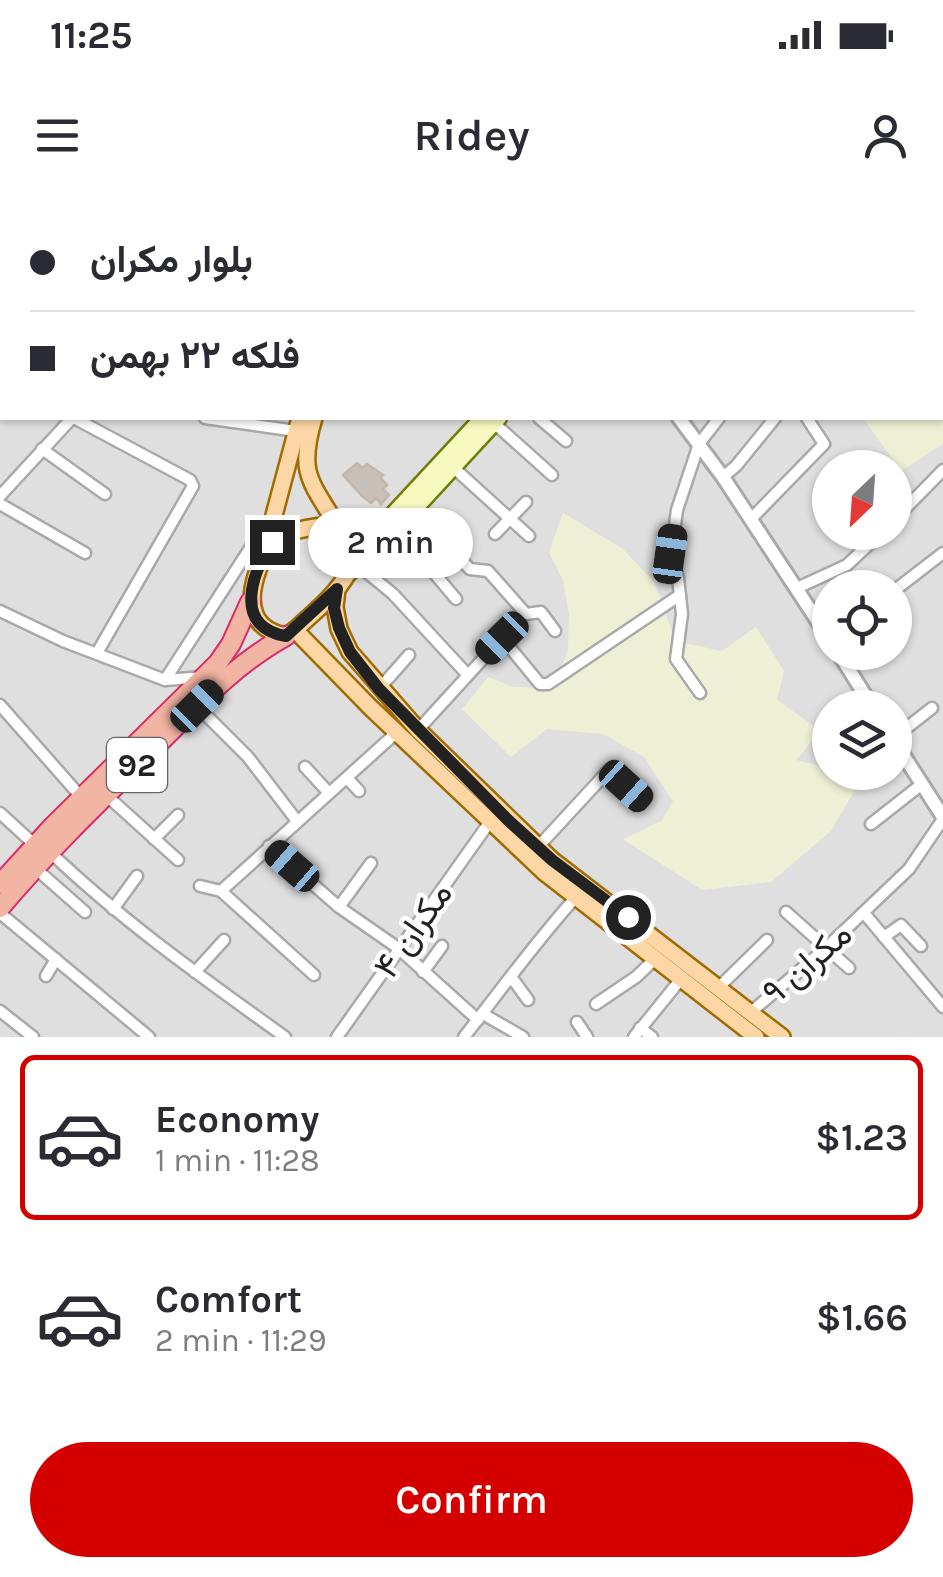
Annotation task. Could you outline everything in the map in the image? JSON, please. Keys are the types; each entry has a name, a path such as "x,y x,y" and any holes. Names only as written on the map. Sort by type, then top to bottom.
{"highway":[{"name":"92","path":"0,910 82,798 205,677 231,644 250,602"},
{"name":"92","path":"0,884 106,796 250,659 290,633"}],"main road":[{"path":"314,420 305,462 308,478 353,546 353,570"},
{"path":"262,557 272,542 284,536 375,526 391,516 491,420"},
{"path":"353,570 454,468 491,420"},
{"name":"92","path":"250,602 298,424"},
{"name":"92","path":"290,633 353,570"},
{"path":"337,589 334,608 350,652 418,730 538,847 782,1037"},
{"path":"250,602 262,626 272,634 290,633 490,823 576,897 756,1037"},
{"path":"353,690 358,677 375,683"}],"street":[{"path":"0,496 71,420"},
{"path":"77,420 190,480 193,486 97,653"},
{"path":"236,420 298,424"},
{"path":"493,420 552,476"},
{"path":"541,420 566,442"},
{"path":"681,420 812,607"},
{"path":"700,693 676,659 682,614 670,554 677,510 699,444 717,420"},
{"path":"724,477 773,420"},
{"path":"751,519 824,444 808,420"},
{"path":"42,449 105,494"},
{"path":"454,468 529,536"},
{"path":"912,502 943,470"},
{"path":"496,534 526,502"},
{"path":"0,504 85,553"},
{"path":"414,510 470,569 488,572 526,614 541,612 555,630"},
{"path":"165,680 263,528 273,522"},
{"path":"397,529 456,600"},
{"path":"796,588 846,565 862,550"},
{"path":"912,577 943,553"},
{"path":"353,570 393,594 466,673"},
{"path":"418,730 502,638 540,684 548,684 680,595"},
{"path":"0,611 63,641 165,680 205,677"},
{"path":"375,683 410,655"},
{"path":"0,705 82,798"},
{"path":"197,706 248,757 297,821"},
{"path":"912,725 932,708"},
{"path":"221,891 396,733"},
{"path":"305,767 329,793"},
{"path":"912,768 943,818"},
{"path":"538,847 609,770 642,800"},
{"path":"347,778 359,791"},
{"path":"871,824 922,784"},
{"path":"106,796 178,860"},
{"path":"0,813 113,909 284,1037"},
{"path":"154,840 178,815"},
{"name":"مکران ۹","path":"750,1013 909,869 943,818"},
{"name":"مکران ۴","path":"336,1037 490,823"},
{"path":"269,846 339,907 398,948 480,1017 523,1037"},
{"path":"339,907 372,863"},
{"path":"34,868 85,912"},
{"path":"113,909 137,876"},
{"path":"200,886 221,891 314,975"},
{"path":"464,1037 576,897"},
{"path":"0,910 149,1037"},
{"path":"786,912 849,968"},
{"path":"864,913 943,1007"},
{"path":"884,937 901,925 921,946"},
{"path":"194,972 224,940"},
{"path":"718,988 767,940"},
{"path":"423,972 442,946"},
{"path":"46,976 56,959"},
{"path":"596,1004 655,959"},
{"path":"512,978 528,1000"},
{"path":"652,1037 637,1033 681,979"},
{"path":"1,1014 33,1037"},
{"path":"577,1022 586,1037"}],"shaded area":[{"path":"0,420 943,420 943,1037 0,1037"}],"green space":[{"path":"864,420 943,420 943,444 912,464 912,450 886,450"},
{"path":"563,513 623,549 655,583 675,641 722,651 756,627 784,671 777,700 812,725 812,741 796,760 812,764 812,790 855,790 831,831 771,882 702,890 623,839 661,821 673,801 644,757 603,734 547,729 511,757 462,709 488,677 514,687 553,688 568,650 569,614 563,580 549,553"}],"building":[{"path":"357,463 362,468 367,464 383,475 380,477 387,485 383,489 389,495 381,504 376,498 371,503 343,475"}],"route":[{"path":"272,542 262,557 250,602 262,626 272,634 286,636 337,589 334,608 339,628 350,652 379,689 509,821 552,860 628,917"}]}
